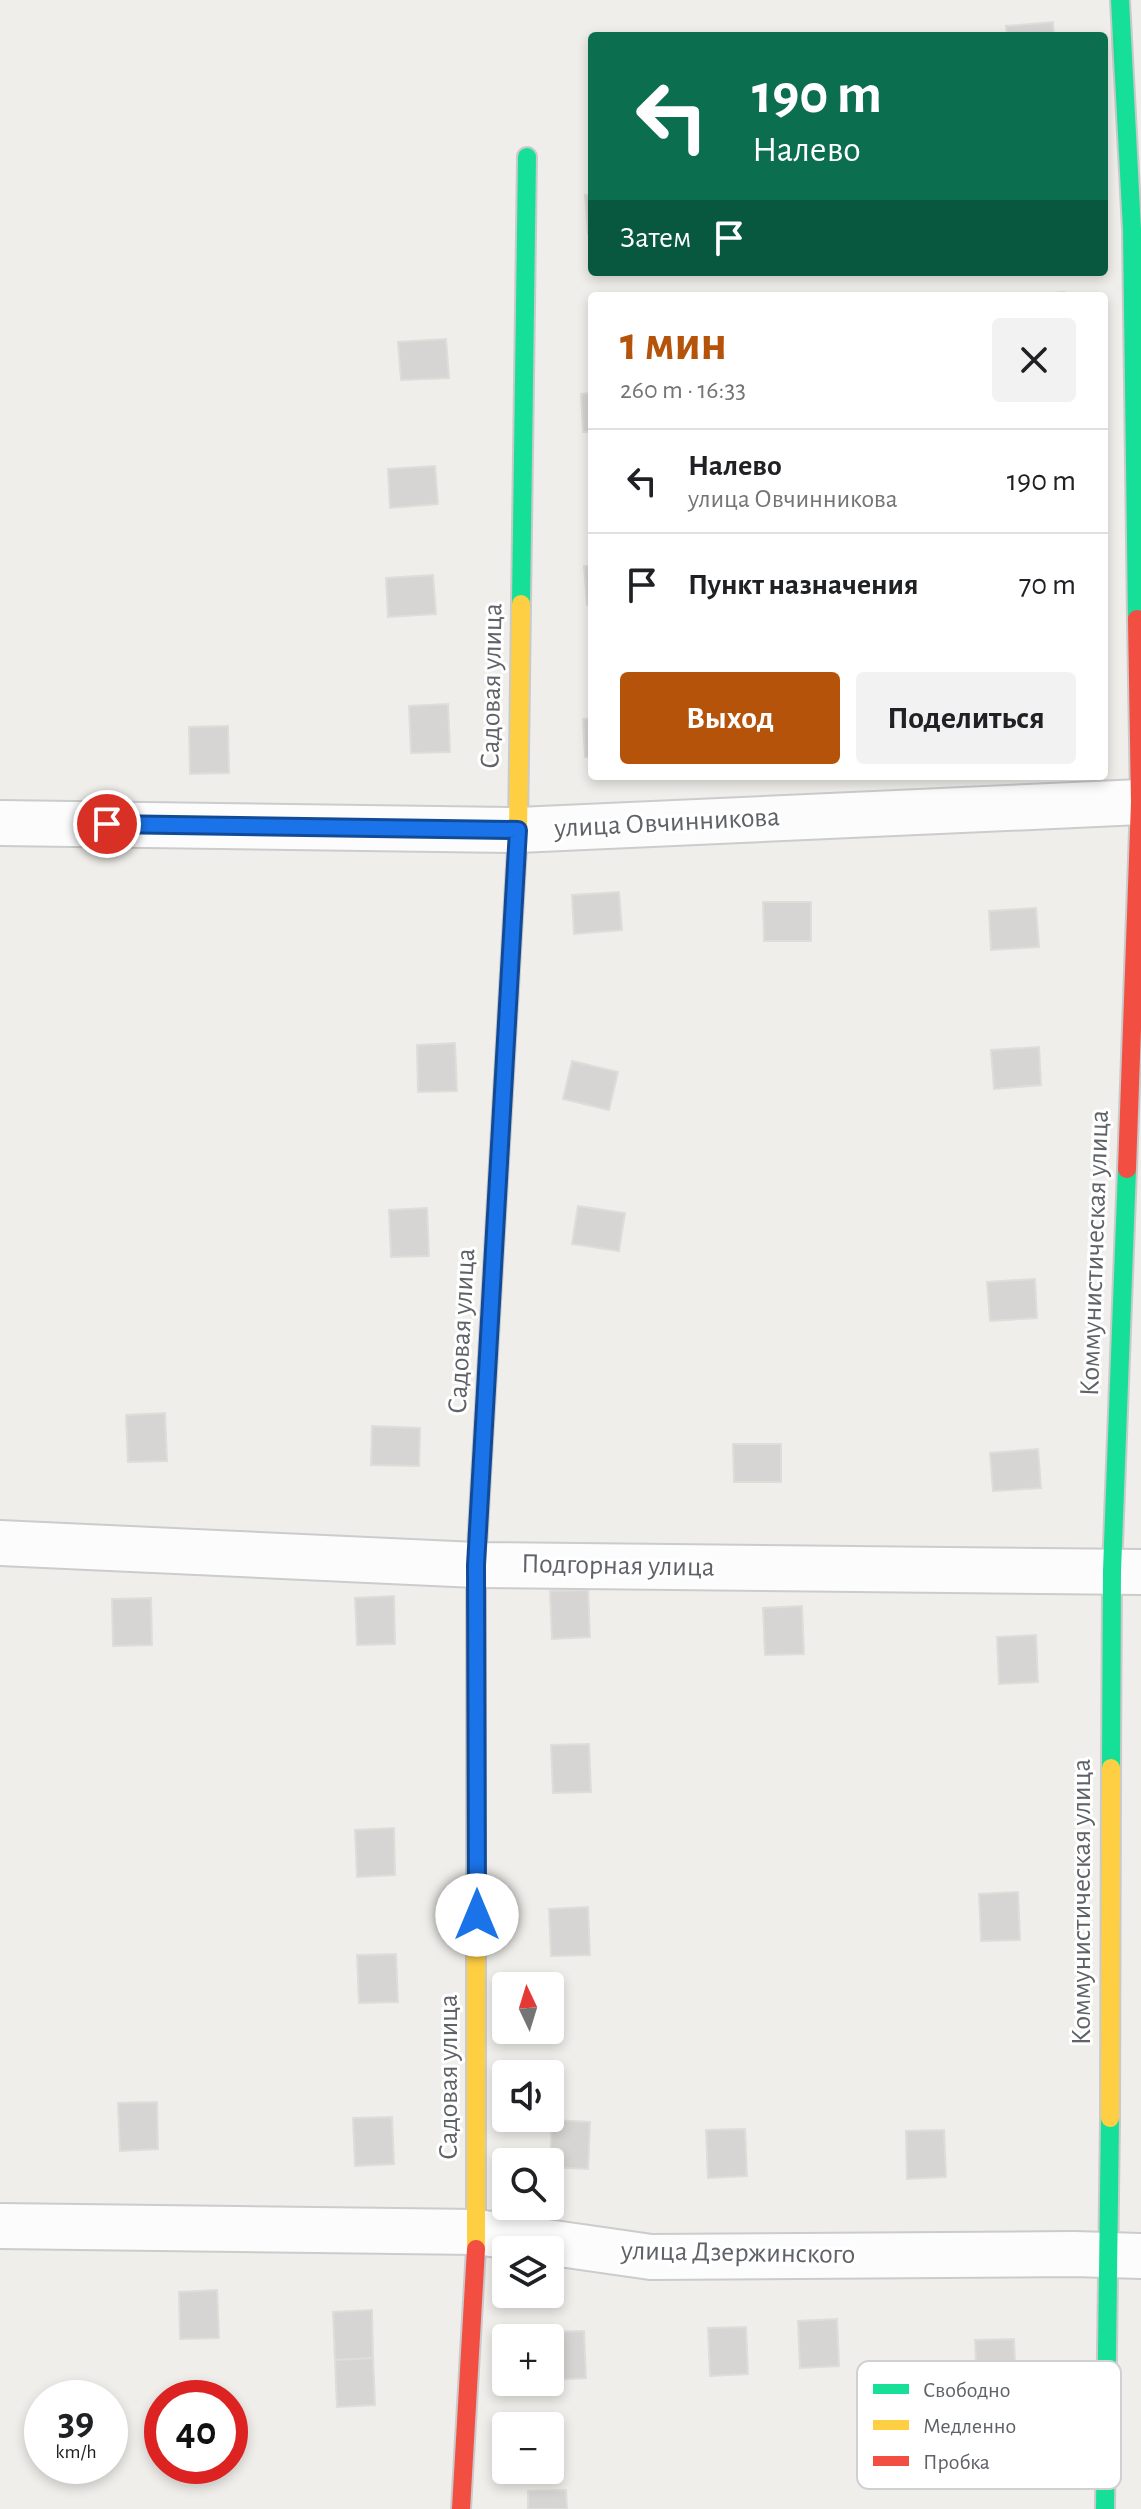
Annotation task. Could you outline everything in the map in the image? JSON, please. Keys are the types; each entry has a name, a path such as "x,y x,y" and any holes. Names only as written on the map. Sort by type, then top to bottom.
{"street":[{"name":"Коммунистическая улица","path":"1117,2361 1125,2256 1126,1572 1140,802 1132,230 1120,0"},
{"name":"Садовая улица","path":"461,2509 477,2232 476,1565 518,830 527,157"},
{"name":"улица Овчинникова","path":"0,823 518,830 1140,802"},
{"name":"Подгорная улица","path":"0,1543 476,1565 1126,1572"},
{"name":"улица Дзержинского","path":"0,2226 477,2232 651,2257 1125,2256"},
{"name":"Коммунистическая улица","path":"1105,2509 1107,2489"}],"building":[{"path":"1053,22 1054,32 1007,32 1006,26"},
{"path":"585,195 588,195 588,234"},
{"path":"446,339 449,378 401,380 398,342"},
{"path":"588,393 588,432 583,432 581,394"},
{"path":"435,466 438,504 390,508 388,469"},
{"path":"584,566 588,566 587,605"},
{"path":"433,575 436,614 388,617 386,578"},
{"path":"448,704 450,752 411,753 409,706"},
{"path":"588,718 588,757 585,757 583,719"},
{"path":"228,726 229,773 190,774 189,727"},
{"path":"619,892 622,930 574,934 572,895"},
{"path":"763,902 811,902 811,941 764,941"},
{"path":"1036,908 1039,947 991,950 989,911"},
{"path":"455,1043 457,1091 418,1092 417,1045"},
{"path":"1039,1047 1041,1085 994,1089 991,1050"},
{"path":"572,1061 618,1072 609,1110 563,1099"},
{"path":"578,1206 625,1213 619,1251 572,1244"},
{"path":"427,1208 429,1256 391,1257 389,1210"},
{"path":"1035,1279 1037,1318 990,1321 987,1282"},
{"path":"165,1413 167,1461 128,1462 126,1415"},
{"path":"372,1426 420,1428 419,1466 371,1465"},
{"path":"733,1444 781,1444 781,1482 734,1482"},
{"path":"1038,1449 1041,1488 993,1491 990,1453"},
{"path":"588,1590 590,1637 552,1639 550,1591"},
{"path":"394,1596 395,1644 357,1645 355,1598"},
{"path":"151,1598 152,1645 113,1646 112,1599"},
{"path":"802,1606 804,1654 765,1655 763,1608"},
{"path":"1036,1635 1038,1682 999,1684 997,1637"},
{"path":"589,1744 591,1792 553,1793 551,1745"},
{"path":"394,1828 395,1875 357,1877 355,1830"},
{"path":"1018,1892 1020,1940 981,1941 979,1894"},
{"path":"588,1907 590,1955 551,1956 549,1909"},
{"path":"396,1954 398,2002 359,2003 357,1955"},
{"path":"157,2102 158,2149 120,2151 118,2103"},
{"path":"392,2117 394,2164 355,2166 353,2118"},
{"path":"564,2121 590,2122 588,2169 564,2168 564,2148 551,2148 551,2132 564,2132"},
{"path":"745,2129 747,2176 708,2178 706,2130"},
{"path":"944,2130 946,2177 907,2179 906,2131"},
{"path":"217,2290 219,2338 180,2339 179,2292"},
{"path":"372,2310 373,2358 335,2360 333,2312"},
{"path":"837,2319 839,2366 800,2368 798,2321"},
{"path":"746,2327 748,2374 710,2376 708,2328"},
{"path":"584,2331 586,2378 564,2379 564,2332"},
{"path":"1014,2339 1015,2361 976,2361 975,2340"},
{"path":"373,2358 375,2405 337,2407 335,2360"},
{"path":"566,2490 567,2509 528,2509 528,2491"}],"traffic: fast":[{"path":"1120,0 1132,230 1137,619"},
{"path":"521,604 527,157"},
{"path":"476,1836 476,1565 503,1093"},
{"path":"1111,1768 1112,1571 1127,1169"},
{"path":"1107,2361 1110,2118"},
{"path":"1105,2489 1105,2509"}],"traffic: slow":[{"path":"503,1093 518,830 521,604"},
{"path":"1110,2118 1111,1768"},
{"path":"476,1836 476,2249"}],"traffic: jam":[{"path":"1127,1169 1140,802 1137,619"},
{"path":"461,2509 476,2249"}],"route":[{"path":"107,824 518,830 476,1565 477,1915"}]}
